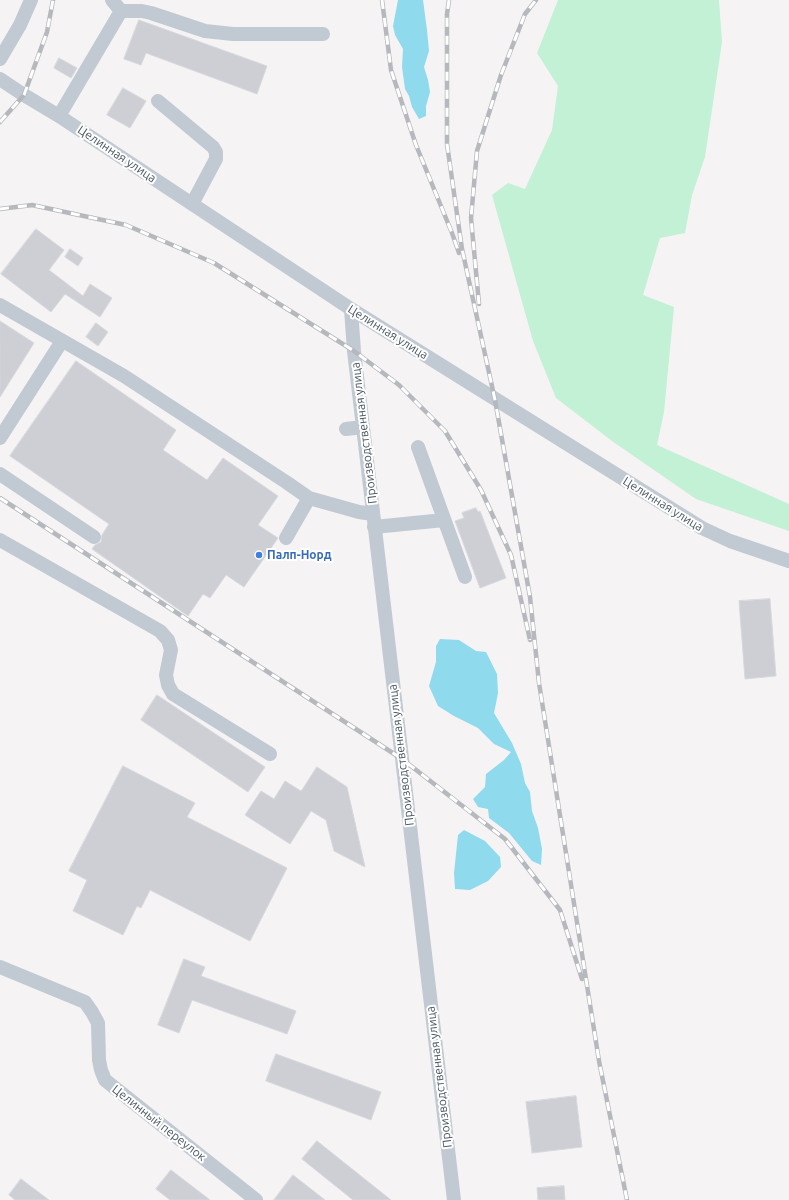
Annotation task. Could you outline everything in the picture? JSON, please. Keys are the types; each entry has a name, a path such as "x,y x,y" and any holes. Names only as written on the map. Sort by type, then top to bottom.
{"street":[{"path":"0,59 20,25 31,0"},
{"path":"112,0 121,12"},
{"path":"121,12 142,11 205,30 233,34 323,34"},
{"path":"59,116 121,12"},
{"name":"Целинная улица","path":"0,78 351,309 702,528 730,541 789,561"},
{"path":"158,101 204,138 216,152 216,159 192,204"},
{"path":"0,305 124,376 309,498 359,512 374,520 444,520"},
{"name":"Производственная улица","path":"351,309 354,351 454,1200"},
{"path":"0,438 62,341"},
{"path":"346,429 363,427"},
{"path":"418,447 465,577"},
{"path":"0,474 94,537"},
{"path":"286,538 309,498"},
{"path":"0,540 160,631 168,640 171,650 166,675 168,685 173,694 270,754"},
{"name":"Целинный переулок","path":"0,967 85,1002 98,1023 99,1060 101,1070 106,1080 256,1200"}],"green space":[{"path":"558,0 719,0 722,42 705,157 692,195 685,233 660,238 643,295 674,307 664,412 657,445 789,504 789,531 696,499 612,441 556,398 533,341 492,195 508,183 525,189 552,130 558,86 537,53"}],"water":[{"path":"398,0 423,0 429,51 424,67 430,92 426,106 426,116 419,119 412,107 405,89 402,67 403,49 395,35 393,26"},
{"path":"440,639 459,640 476,651 486,652 497,674 498,693 494,713 512,743 521,764 525,783 530,792 532,811 538,828 542,849 541,865 532,861 509,833 489,818 488,809 478,807 473,799 485,787 486,774 504,760 511,752 494,744 478,728 438,706 429,686 436,662 436,646"},
{"path":"464,830 485,841 500,857 501,867 488,881 470,890 455,889 454,873 458,835"}],"building":[{"path":"139,20 267,66 257,94 146,53 141,65 124,59"},
{"path":"59,58 77,68 71,78 54,68"},
{"path":"123,88 146,101 130,128 107,115"},
{"path":"36,229 64,250 49,270 83,296 90,284 112,298 100,317 65,294 51,312 1,274"},
{"path":"70,249 83,258 78,266 65,257"},
{"path":"0,321 34,343 0,397"},
{"path":"96,323 108,332 98,346 86,337"},
{"path":"76,361 176,430 163,450 207,480 223,458 278,496 258,525 278,538 244,587 226,575 210,598 203,594 188,616 92,549 95,545 101,542 102,535 109,524 10,456"},
{"path":"476,508 478,512 480,511 506,578 480,588 455,521 464,518 462,513"},
{"path":"770,599 776,676 745,679 739,601"},
{"path":"157,695 265,767 248,792 141,720"},
{"path":"123,766 195,803 187,817 287,868 250,941 150,890 141,908 137,906 123,935 73,911 87,880 69,871"},
{"path":"317,767 347,787 365,867 334,851 326,820 311,811 290,844 245,815 261,791 274,799 285,781 301,791"},
{"path":"184,959 205,967 201,976 296,1011 287,1034 192,1000 179,1033 158,1025"},
{"path":"276,1054 381,1092 371,1120 266,1081"},
{"path":"576,1096 582,1147 532,1153 526,1102"},
{"path":"317,1141 391,1200 353,1200 302,1159"},
{"path":"171,1170 210,1200 170,1200 156,1189"},
{"path":"293,1175 325,1200 274,1200"},
{"path":"21,1179 49,1200 15,1200 9,1195"},
{"path":"564,1186 565,1200 538,1200 537,1188"}],"railway":[{"path":"0,122 24,95 47,32 53,0"},
{"path":"382,0 391,70 416,145 459,253"},
{"path":"449,0 447,14 447,144 462,249 495,400 530,597 539,683 599,1061 627,1200"},
{"path":"479,304 471,218 477,151 501,75 525,14 536,0"},
{"path":"0,209 32,205 126,225 214,263 354,351 399,385 445,431 481,490 511,555 530,640"},
{"path":"0,498 402,759 505,839 560,910 582,979"}],"place":[{"name":"Палп-Норд","path":"259,555"}]}
